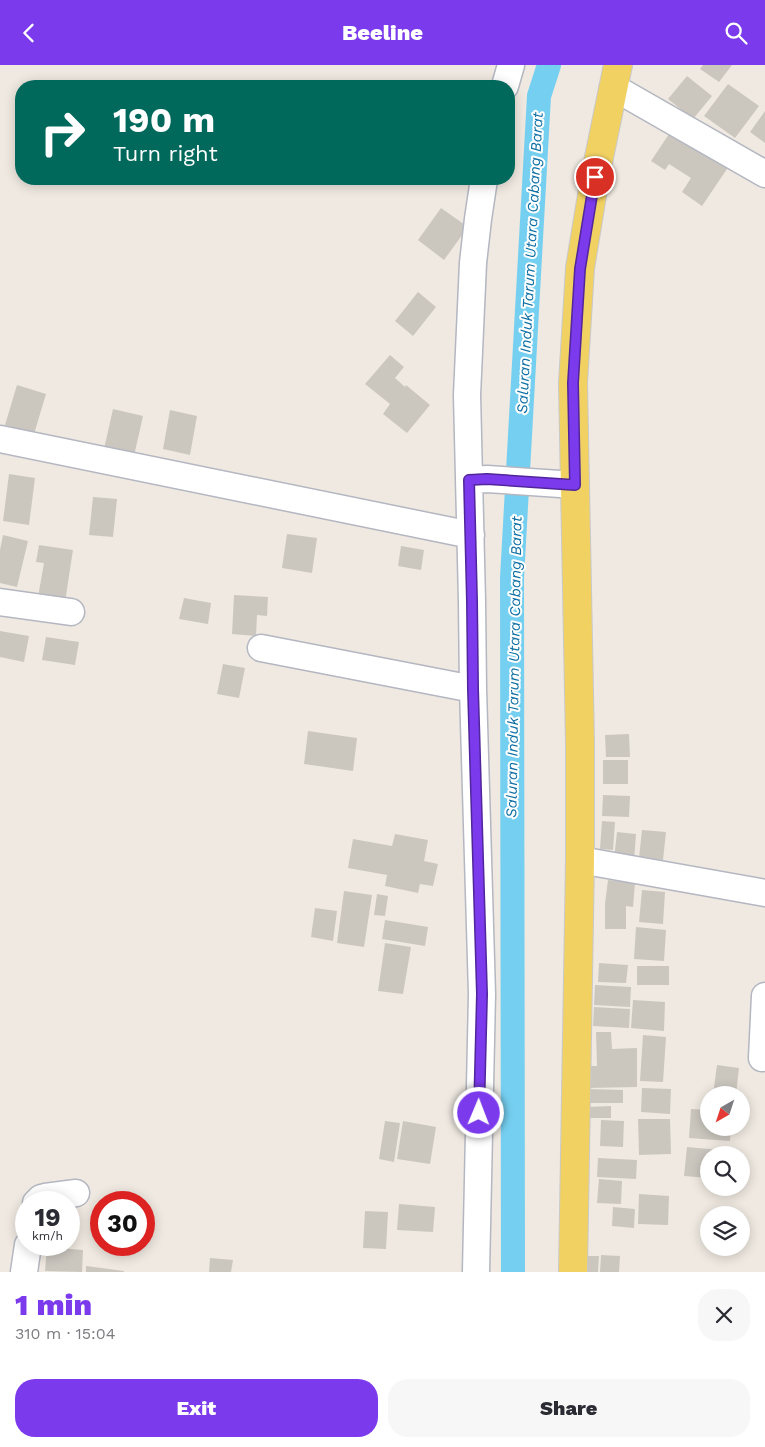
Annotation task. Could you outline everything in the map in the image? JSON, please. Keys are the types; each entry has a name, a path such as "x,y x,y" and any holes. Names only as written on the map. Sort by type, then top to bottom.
{"main road":[{"path":"573,1272 580,860 580,733 573,383 580,269 595,177 616,76"}],"street":[{"path":"507,80 511,65"},
{"path":"616,76 765,175"},
{"path":"476,1272 482,994 473,689 471,535 478,480 467,395 472,273 483,185"},
{"path":"0,439 471,535"},
{"path":"478,480 575,485"},
{"path":"0,602 71,612"},
{"path":"261,648 473,689"},
{"path":"580,860 765,893"},
{"path":"762,1058 765,996"},
{"path":"24,1272 26,1256"}],"building":[{"path":"703,65 732,65 719,82 700,69"},
{"path":"687,76 712,96 693,119 668,99"},
{"path":"728,84 759,106 735,138 704,116"},
{"path":"765,111 765,143 750,132"},
{"path":"673,128 729,166 702,206 682,192 691,178 669,164 665,170 651,161"},
{"path":"441,208 468,227 444,260 418,240"},
{"path":"418,292 436,307 413,336 395,321"},
{"path":"390,355 404,367 395,378 430,405 407,433 383,414 390,404 365,384"},
{"path":"17,385 46,394 34,434 5,425"},
{"path":"113,409 143,416 134,456 104,449"},
{"path":"170,410 197,416 190,455 163,449"},
{"path":"9,474 35,478 29,525 3,521"},
{"path":"93,497 117,499 113,537 89,535"},
{"path":"287,534 317,538 312,573 282,568"},
{"path":"3,535 28,541 17,587 0,583 0,550"},
{"path":"39,545 73,550 65,602 38,597 44,563 36,562"},
{"path":"401,546 424,550 421,570 398,566"},
{"path":"234,595 268,597 267,616 257,615 256,636 232,634"},
{"path":"184,598 211,603 208,624 179,619"},
{"path":"0,631 29,636 24,662 0,657"},
{"path":"46,637 79,642 75,665 42,660"},
{"path":"223,664 245,668 239,698 217,694"},
{"path":"308,731 357,738 353,771 304,764"},
{"path":"629,734 630,757 606,757 605,735"},
{"path":"603,760 628,760 628,784 603,784"},
{"path":"603,795 630,796 629,817 602,816"},
{"path":"602,821 615,822 613,850 600,849"},
{"path":"642,830 666,832 663,860 639,858"},
{"path":"617,832 636,834 634,861 614,859"},
{"path":"395,834 428,840 424,861 438,864 433,886 420,884 418,893 385,886 387,875 348,868 353,839 392,846"},
{"path":"608,880 635,883 633,907 626,906 626,929 605,929 605,904"},
{"path":"642,890 665,892 663,924 639,922"},
{"path":"344,891 372,895 364,947 337,943"},
{"path":"377,894 388,896 385,916 374,915"},
{"path":"315,908 337,911 333,941 311,937"},
{"path":"385,920 428,927 425,946 382,939"},
{"path":"636,927 666,930 664,961 634,959"},
{"path":"385,943 411,947 403,994 378,991"},
{"path":"599,963 628,965 626,983 598,982"},
{"path":"637,966 669,966 669,985 637,985"},
{"path":"595,985 631,987 630,1007 594,1005"},
{"path":"633,1000 665,1002 664,1031 631,1028"},
{"path":"594,1007 630,1009 629,1028 593,1026"},
{"path":"596,1032 611,1032 612,1049 637,1048 637,1087 588,1088 588,1066 597,1066"},
{"path":"643,1035 666,1037 663,1082 640,1081"},
{"path":"717,1065 739,1068 737,1086 714,1086"},
{"path":"642,1088 671,1089 670,1114 641,1112"},
{"path":"587,1089 623,1090 623,1103 588,1103"},
{"path":"611,1106 611,1118 586,1118 586,1107"},
{"path":"691,1109 700,1110 700,1136 730,1136 730,1141 689,1138"},
{"path":"638,1119 670,1119 671,1154 639,1155"},
{"path":"601,1120 624,1121 623,1147 600,1146"},
{"path":"385,1121 400,1123 394,1162 379,1159"},
{"path":"403,1121 436,1127 430,1164 397,1159"},
{"path":"687,1147 700,1148 700,1177 684,1176"},
{"path":"598,1158 637,1160 636,1179 597,1177"},
{"path":"599,1179 622,1181 621,1204 597,1203"},
{"path":"639,1194 669,1196 668,1225 638,1224"},
{"path":"399,1204 435,1207 433,1232 397,1230"},
{"path":"613,1207 635,1209 634,1228 612,1226"},
{"path":"365,1211 388,1212 386,1249 363,1248"},
{"path":"80,1250 83,1250 82,1272 45,1271 46,1256 80,1256"},
{"path":"601,1255 620,1256 619,1272 600,1272"},
{"path":"583,1256 599,1256 598,1272 582,1272"},
{"path":"210,1258 233,1260 231,1272 209,1272"},
{"path":"86,1266 124,1271 124,1272 86,1272"}],"waterway":[{"name":"Saluran Induk Tarum Utara Cabang Barat","path":"513,1272 512,578 539,96 549,65"}],"route":[{"path":"479,1113 482,994 469,480 487,479 575,485 573,383 580,269 595,177"}]}
